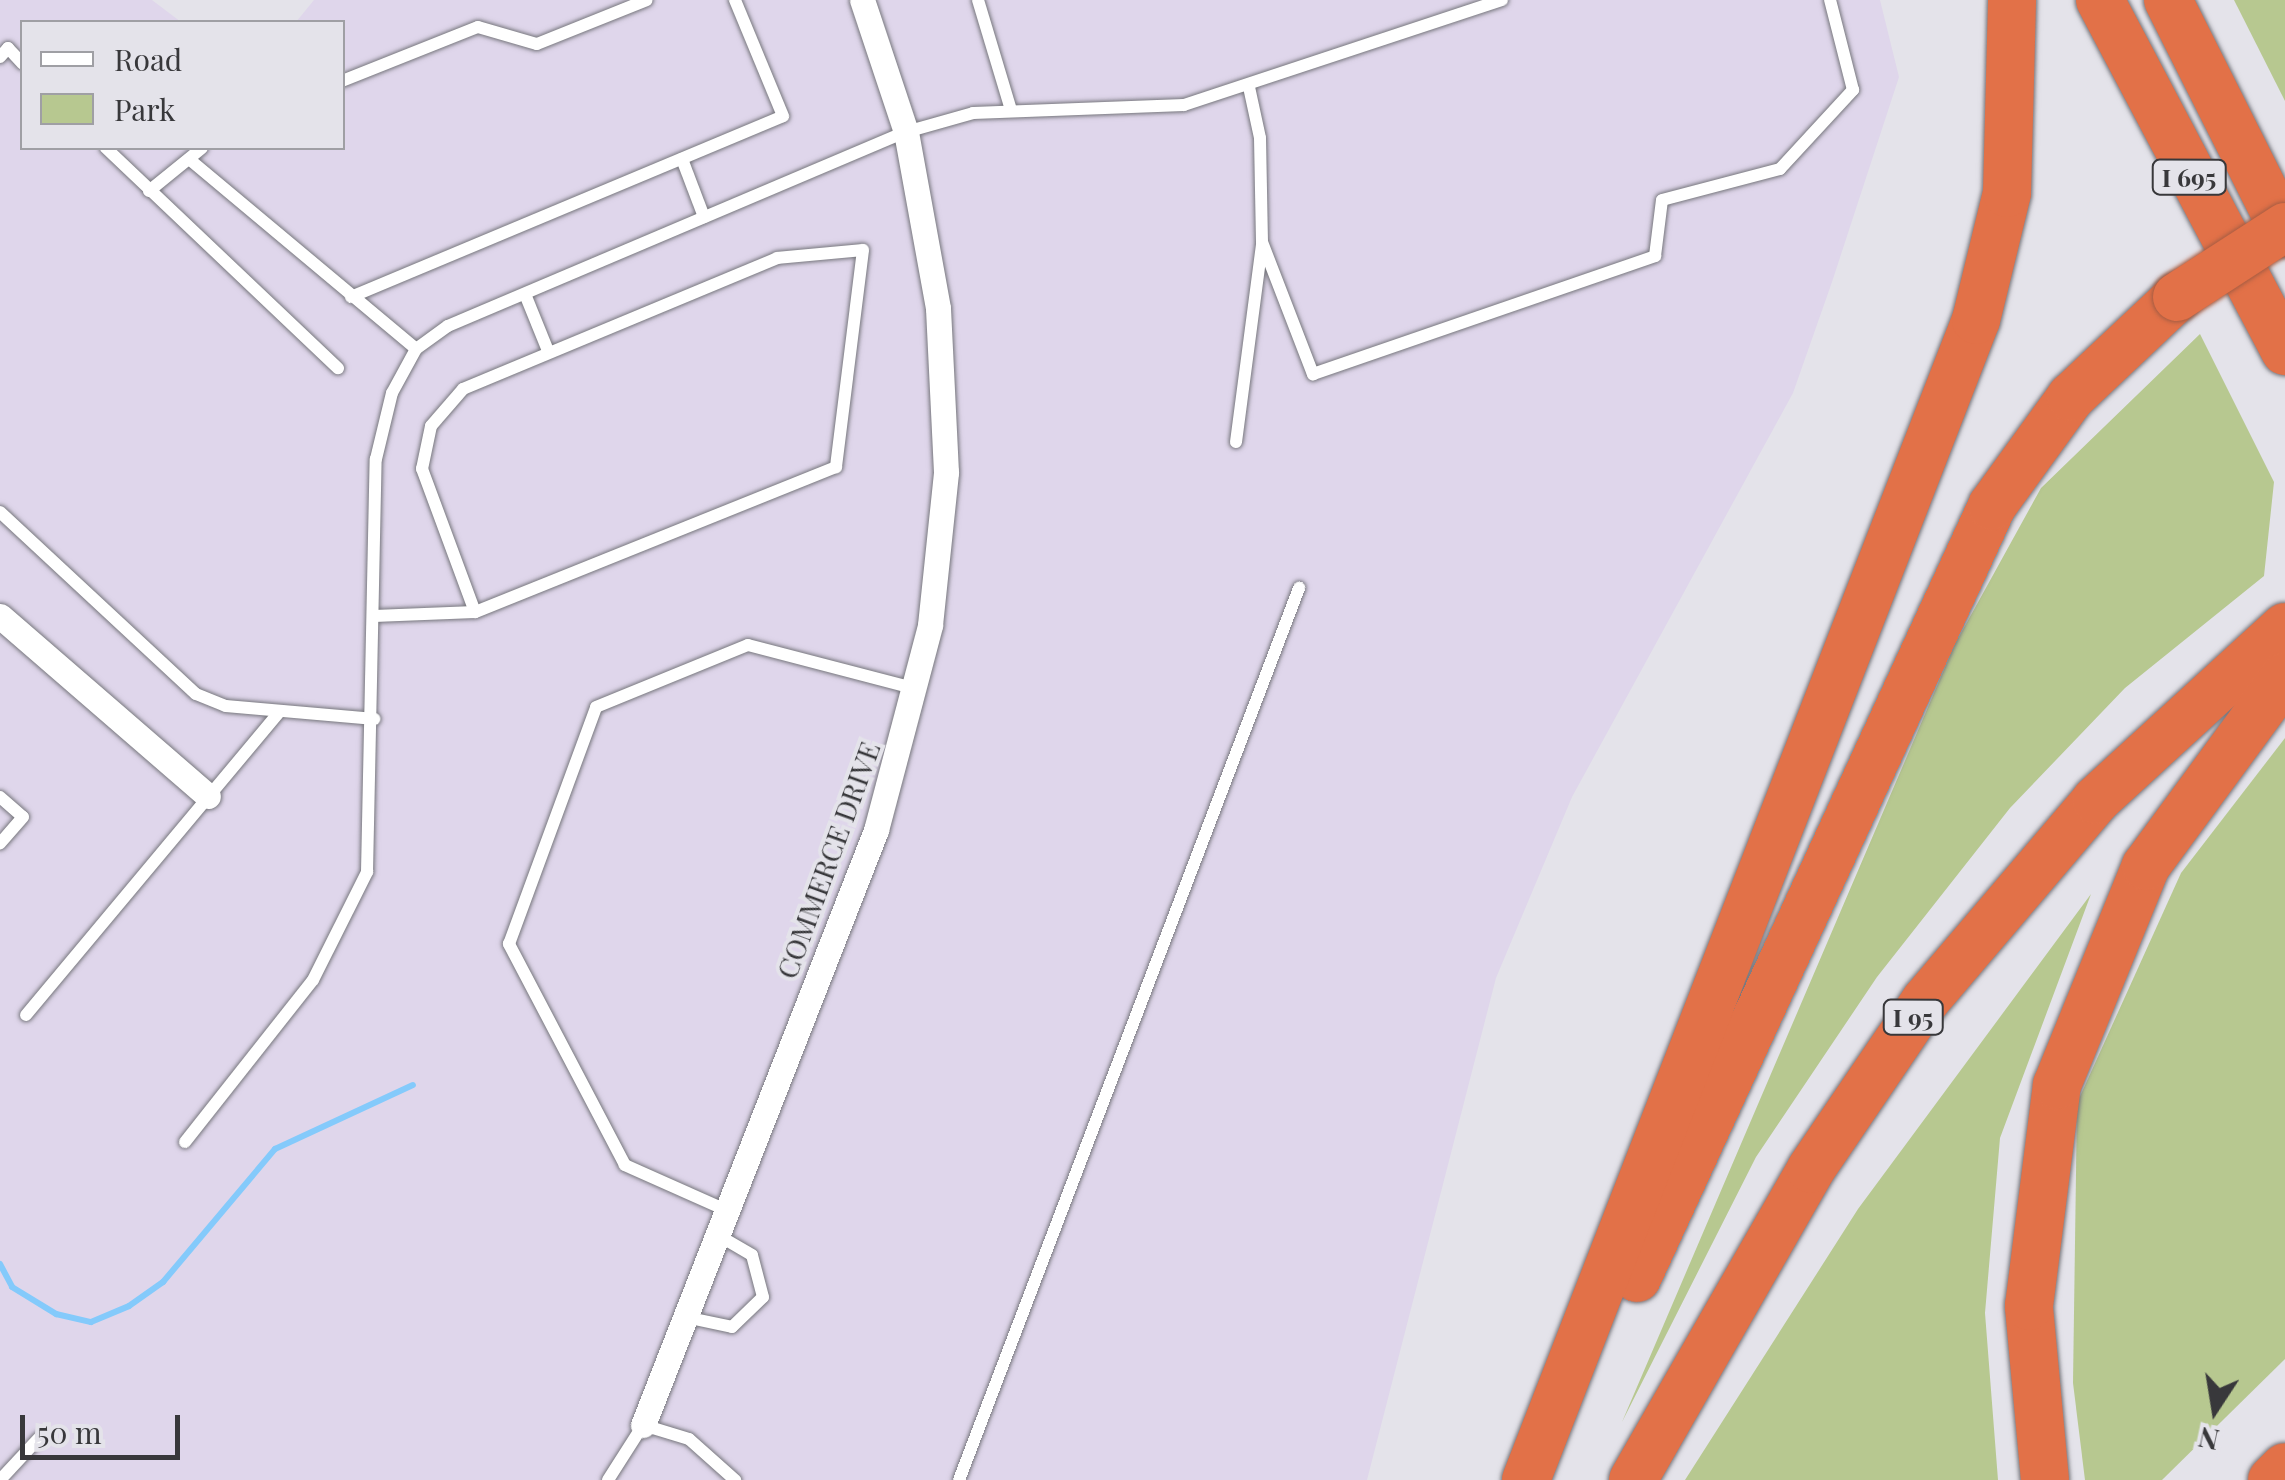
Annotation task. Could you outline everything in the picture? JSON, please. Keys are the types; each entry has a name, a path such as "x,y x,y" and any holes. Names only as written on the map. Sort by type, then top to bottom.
{"highway":[{"path":"1526,1480 1976,320 2007,193 2012,0"},
{"name":"I 695","path":"2100,0 2285,352"},
{"name":"I 695","path":"2168,0 2285,230"},
{"path":"1545,1480 1982,524 2028,446 2176,297 2285,230"},
{"name":"I 95","path":"1633,1480 1811,1169 1926,1000 2096,800 2285,627"},
{"path":"2045,1480 2029,1306 2056,1085 2146,866 2285,677"},
{"path":"2272,1480 2285,1467"}],"street":[{"name":"COMMERCE DRIVE","path":"643,1425 876,830 916,689 940,551 945,391 906,132 862,0"},
{"path":"0,616 208,796"}],"lane":[{"path":"345,79 478,26 537,44 647,0"},
{"path":"351,296 783,116 735,0"},
{"path":"978,0 1011,110"},
{"path":"185,1142 313,980 351,916 374,825 379,441 416,348 524,294 906,132 1011,110 1128,113 1248,88 1502,0"},
{"path":"1262,242 1313,374 1655,256 1662,200 1780,169 1853,90 1830,0"},
{"path":"0,57 8,48 20,61"},
{"path":"1236,442 1262,242 1260,138 1248,88"},
{"path":"108,150 338,368"},
{"path":"148,191 199,150"},
{"path":"189,158 416,348"},
{"path":"682,159 704,218"},
{"path":"374,616 475,612 836,467 863,250 777,258 463,389 423,448 428,499 475,612"},
{"path":"524,294 548,351"},
{"path":"0,512 196,694 279,712 374,719"},
{"path":"959,1480 1300,588"},
{"path":"685,1317 732,1327 763,1297 752,1255 721,1222 640,1177 611,1145 509,944 529,889 596,707 748,645 916,689"},
{"path":"26,1014 279,712"},
{"path":"0,797 23,817 0,843"},
{"path":"608,1480 643,1425 689,1439 734,1480"},
{"path":"0,1480 39,1438"}],"shaded area":[{"path":"0,0 152,0 178,20 20,20 20,150 345,150 345,20 298,20 314,0 1880,0 1899,77 1832,282 1793,393 1572,797 1496,978 1367,1480 0,1480"}],"green space":[{"path":"2234,0 2285,0 2285,101"},
{"path":"2200,334 2274,482 2264,576 2125,688 2010,808 1877,977 1756,1157 1622,1422 1955,644 2041,488"},
{"path":"2285,738 2285,1359 2162,1480 2085,1480 2073,1383 2077,1103 2181,873"},
{"path":"2091,894 2000,1138 1985,1313 1998,1480 1685,1480 1858,1209"}],"waterway":[{"path":"0,1264 12,1287 56,1314 91,1322 129,1306 163,1282 275,1149 413,1085"}]}
